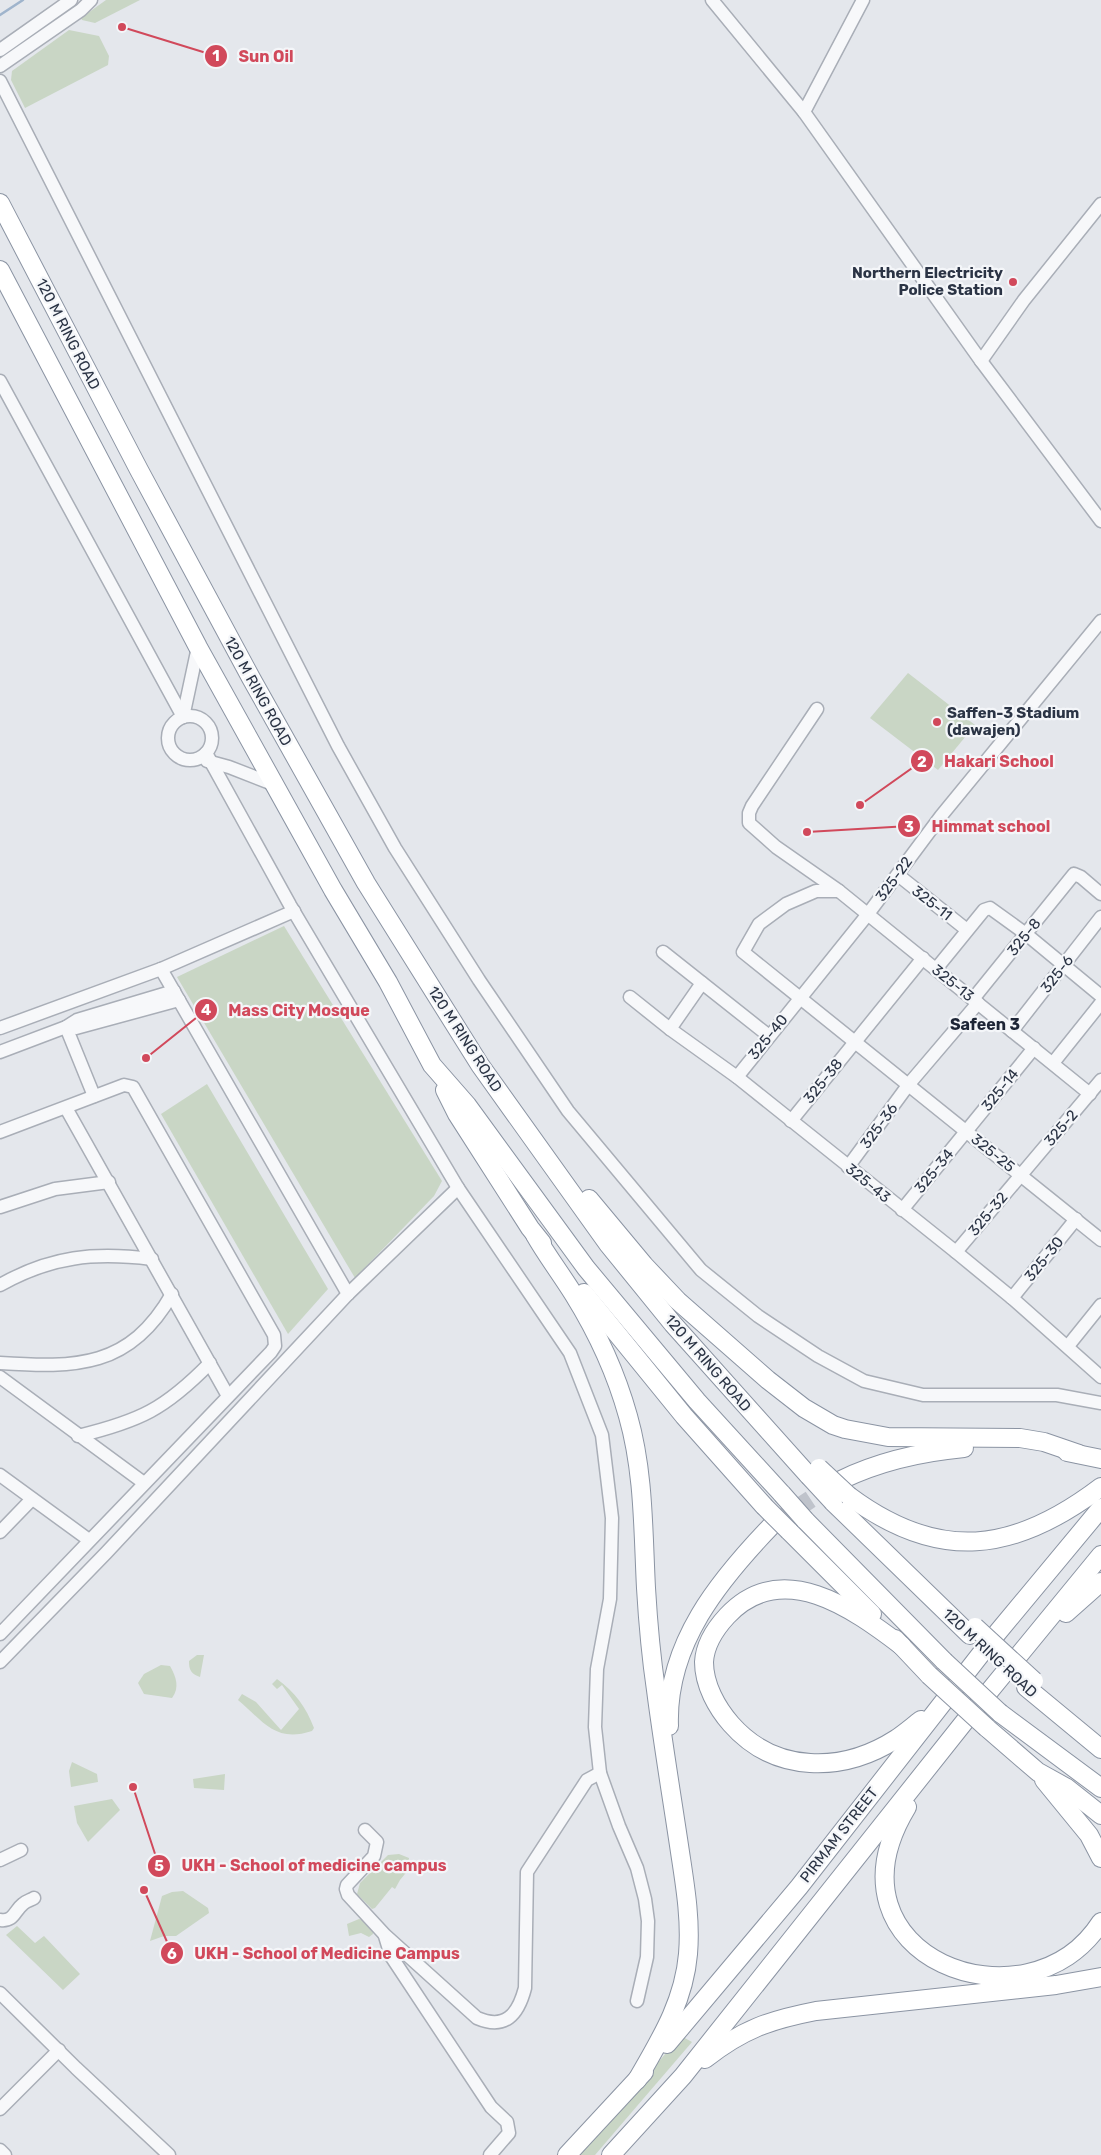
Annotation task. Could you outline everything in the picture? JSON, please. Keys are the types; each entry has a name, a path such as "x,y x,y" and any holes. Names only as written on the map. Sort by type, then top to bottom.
{"highway":[{"name":"120 M RING ROAD","path":"0,203 134,461 255,687 366,883 480,1065 608,1244 658,1306 841,1499 905,1573 972,1631 1101,1749"},
{"name":"120 M RING ROAD","path":"0,270 198,647 333,890 388,982 432,1065 467,1105 586,1268 697,1401 804,1520 944,1661 1000,1713 1101,1788"},
{"path":"432,1065 457,1114 546,1255 573,1292 601,1344 628,1415 636,1447 641,1481 646,1589 655,1688 682,1866 689,1931 688,1955 681,1996 671,2020 637,2080"},
{"path":"480,1065 620,1238 665,1288 768,1380 804,1408 833,1425 888,1437 1020,1438 1044,1442 1079,1454"},
{"path":"535,1235 673,1402 764,1506 929,1675 1038,1772 1089,1835 1101,1858"},
{"path":"841,1480 879,1465 933,1451 996,1446 1056,1449 1100,1459"},
{"path":"841,1499 868,1510 902,1529 924,1536 962,1542 999,1538 1031,1529 1064,1513 1101,1487"},
{"name":"PIRMAM STREET","path":"567,2155 637,2080 710,1991 746,1951 998,1632 1101,1508"},
{"path":"670,1786 668,1716 673,1676 680,1654 707,1601 740,1559 773,1524"},
{"name":"PIRMAM STREET","path":"611,2155 683,2076 964,1722 1101,1555"},
{"path":"1020,1655 1101,1582"},
{"path":"902,1646 866,1619 835,1601 814,1594 776,1591 755,1595 742,1602 730,1613 717,1627 710,1640 704,1664 710,1692 736,1730 764,1751 784,1759 808,1764 832,1763 857,1757 896,1739 941,1705"},
{"path":"1030,1684 1101,1736"},
{"path":"964,1722 912,1798 890,1841 884,1866 884,1890 889,1909 900,1930 927,1956 949,1967 975,1974 1005,1976 1035,1971 1065,1958 1080,1949 1093,1935 1101,1922"},
{"path":"1038,1772 1067,1788 1101,1815"},
{"path":"683,2076 733,2039 754,2027 785,2017 816,2011 1056,1985 1101,1977"}],"street":[{"path":"0,50 71,0"},
{"path":"0,66 81,5 91,0"},
{"path":"712,0 804,112 980,361 1101,522"},
{"path":"804,112 863,0"},
{"path":"0,81 338,746 400,856 479,980 568,1112 701,1270 758,1316 818,1356 864,1381 923,1395 1056,1396 1101,1403"},
{"path":"980,361 1024,300 1101,204"},
{"path":"0,381 183,717"},
{"name":"325-22","path":"800,998 868,914 941,816 1101,620"},
{"path":"183,717 198,647"},
{"name":"325-13","path":"817,709 752,806 749,813 749,823 776,847 839,891 868,914 1090,1094"},
{"path":"204,758 211,744 212,737 208,724 197,716 183,717 176,720 168,733 171,748 182,758 204,758 275,785"},
{"path":"204,758 458,1188 570,1353 602,1435 612,1518 610,1599 600,1650 594,1698 595,1726 600,1773 619,1826 637,1868 645,1899 648,1920 647,1957 637,2001"},
{"name":"325-8","path":"910,1084 1074,874 1081,877 1101,894"},
{"name":"325-11","path":"898,875 966,930"},
{"name":"325-25","path":"839,891 816,891 786,904 759,924 743,952 910,1084 1101,1240"},
{"path":"936,969 966,930 988,908 1026,934 1101,996"},
{"path":"0,1028 161,970 294,910"},
{"name":"325-6","path":"1012,1030 1101,917"},
{"path":"663,952 770,1036"},
{"name":"325-38","path":"791,1121 923,958"},
{"path":"161,970 348,1294"},
{"path":"670,1029 702,983"},
{"path":"0,1052 66,1027 83,1027 177,996"},
{"name":"325-43","path":"630,997 670,1029 737,1077 956,1252 1100,1374"},
{"name":"325-40","path":"737,1077 800,998"},
{"path":"1053,1064 1101,1003"},
{"path":"66,1027 94,1096"},
{"name":"325-14","path":"966,1131 1034,1048"},
{"name":"325-2","path":"1020,1175 1101,1080"},
{"name":"325-36","path":"848,1167 910,1084"},
{"path":"0,1132 124,1085 130,1085 135,1089 274,1335 276,1342 274,1349 0,1634"},
{"path":"66,1108 228,1396"},
{"name":"325-34","path":"902,1210 966,1131"},
{"name":"325-32","path":"956,1252 1020,1175"},
{"path":"0,1207 55,1189 108,1182"},
{"path":"0,1662 106,1553 348,1294 458,1188"},
{"name":"325-30","path":"1012,1298 1076,1219"},
{"path":"0,1285 38,1266 64,1259 118,1255 152,1259"},
{"path":"0,1363 56,1365 78,1363 118,1351 147,1330 157,1319 172,1294"},
{"path":"1068,1346 1101,1305"},
{"path":"78,1436 124,1424 146,1415 175,1397 210,1364"},
{"path":"0,1377 144,1483"},
{"path":"0,1475 89,1540"},
{"path":"0,1532 32,1499"},
{"path":"365,1830 377,1842 374,1856 346,1890 348,1895 385,1935 477,2018 490,2023 503,2022 521,2004 525,1988 527,1872 587,1780 600,1773"},
{"path":"0,1860 21,1850"},
{"path":"0,1920 5,1921 14,1916 22,1904 34,1898"},
{"path":"385,1935 391,1956 491,2107 507,2122 509,2133 490,2155"},
{"path":"0,1993 76,2068 169,2155"},
{"path":"0,2109 59,2050"},
{"path":"0,2150 5,2155"}],"green space":[{"path":"106,0 140,0 95,23 82,20 81,18"},
{"path":"69,30 99,36 109,56 108,65 25,108 11,80 12,71"},
{"path":"908,673 975,725 938,770 870,718"},
{"path":"284,926 442,1181 434,1196 355,1278 177,977"},
{"path":"207,1084 328,1289 288,1334 161,1114"},
{"path":"197,1655 204,1655 200,1677 194,1675 189,1667 189,1661"},
{"path":"161,1665 170,1666 175,1678 176,1690 172,1698 144,1694 138,1683 144,1674"},
{"path":"277,1679 295,1695 304,1707 314,1728 312,1731 299,1734 279,1732 263,1723 238,1700 242,1694 256,1702 281,1730 299,1709 282,1685 277,1689 272,1684"},
{"path":"72,1762 97,1774 98,1782 71,1787 69,1771"},
{"path":"225,1774 224,1790 194,1788 193,1779"},
{"path":"112,1799 120,1810 88,1842 77,1823 74,1806"},
{"path":"399,1854 409,1858 409,1869 395,1889 392,1887 375,1908 372,1909 357,1894 360,1883 388,1855"},
{"path":"183,1891 208,1908 209,1913 176,1936 164,1936 150,1941 162,1896 172,1892"},
{"path":"359,1919 369,1921 373,1928 373,1934 369,1937 361,1933 349,1936 347,1924"},
{"path":"17,1926 35,1943 44,1936 80,1974 63,1990 6,1935"},
{"path":"681,2036 692,2042 595,2155 577,2155"}],"waterway":[{"path":"0,15 23,0"}],"tunnel":[{"path":"773,1524 834,1484"}],"place":[{"name":"Sun Oil","path":"122,27"},
{"name":"Northern Electricity Police Station","path":"1013,282"},
{"name":"Saffen-3 Stadium (dawajen)","path":"937,722"},
{"name":"Hakari School","path":"860,805"},
{"name":"Himmat school","path":"807,832"},
{"name":"Mass City Mosque","path":"146,1058"},
{"name":"UKH - School of medicine campus","path":"133,1787"},
{"name":"UKH - School of Medicine Campus","path":"144,1890"}],"district":[{"name":"Safeen 3","path":"985,1024"}]}
